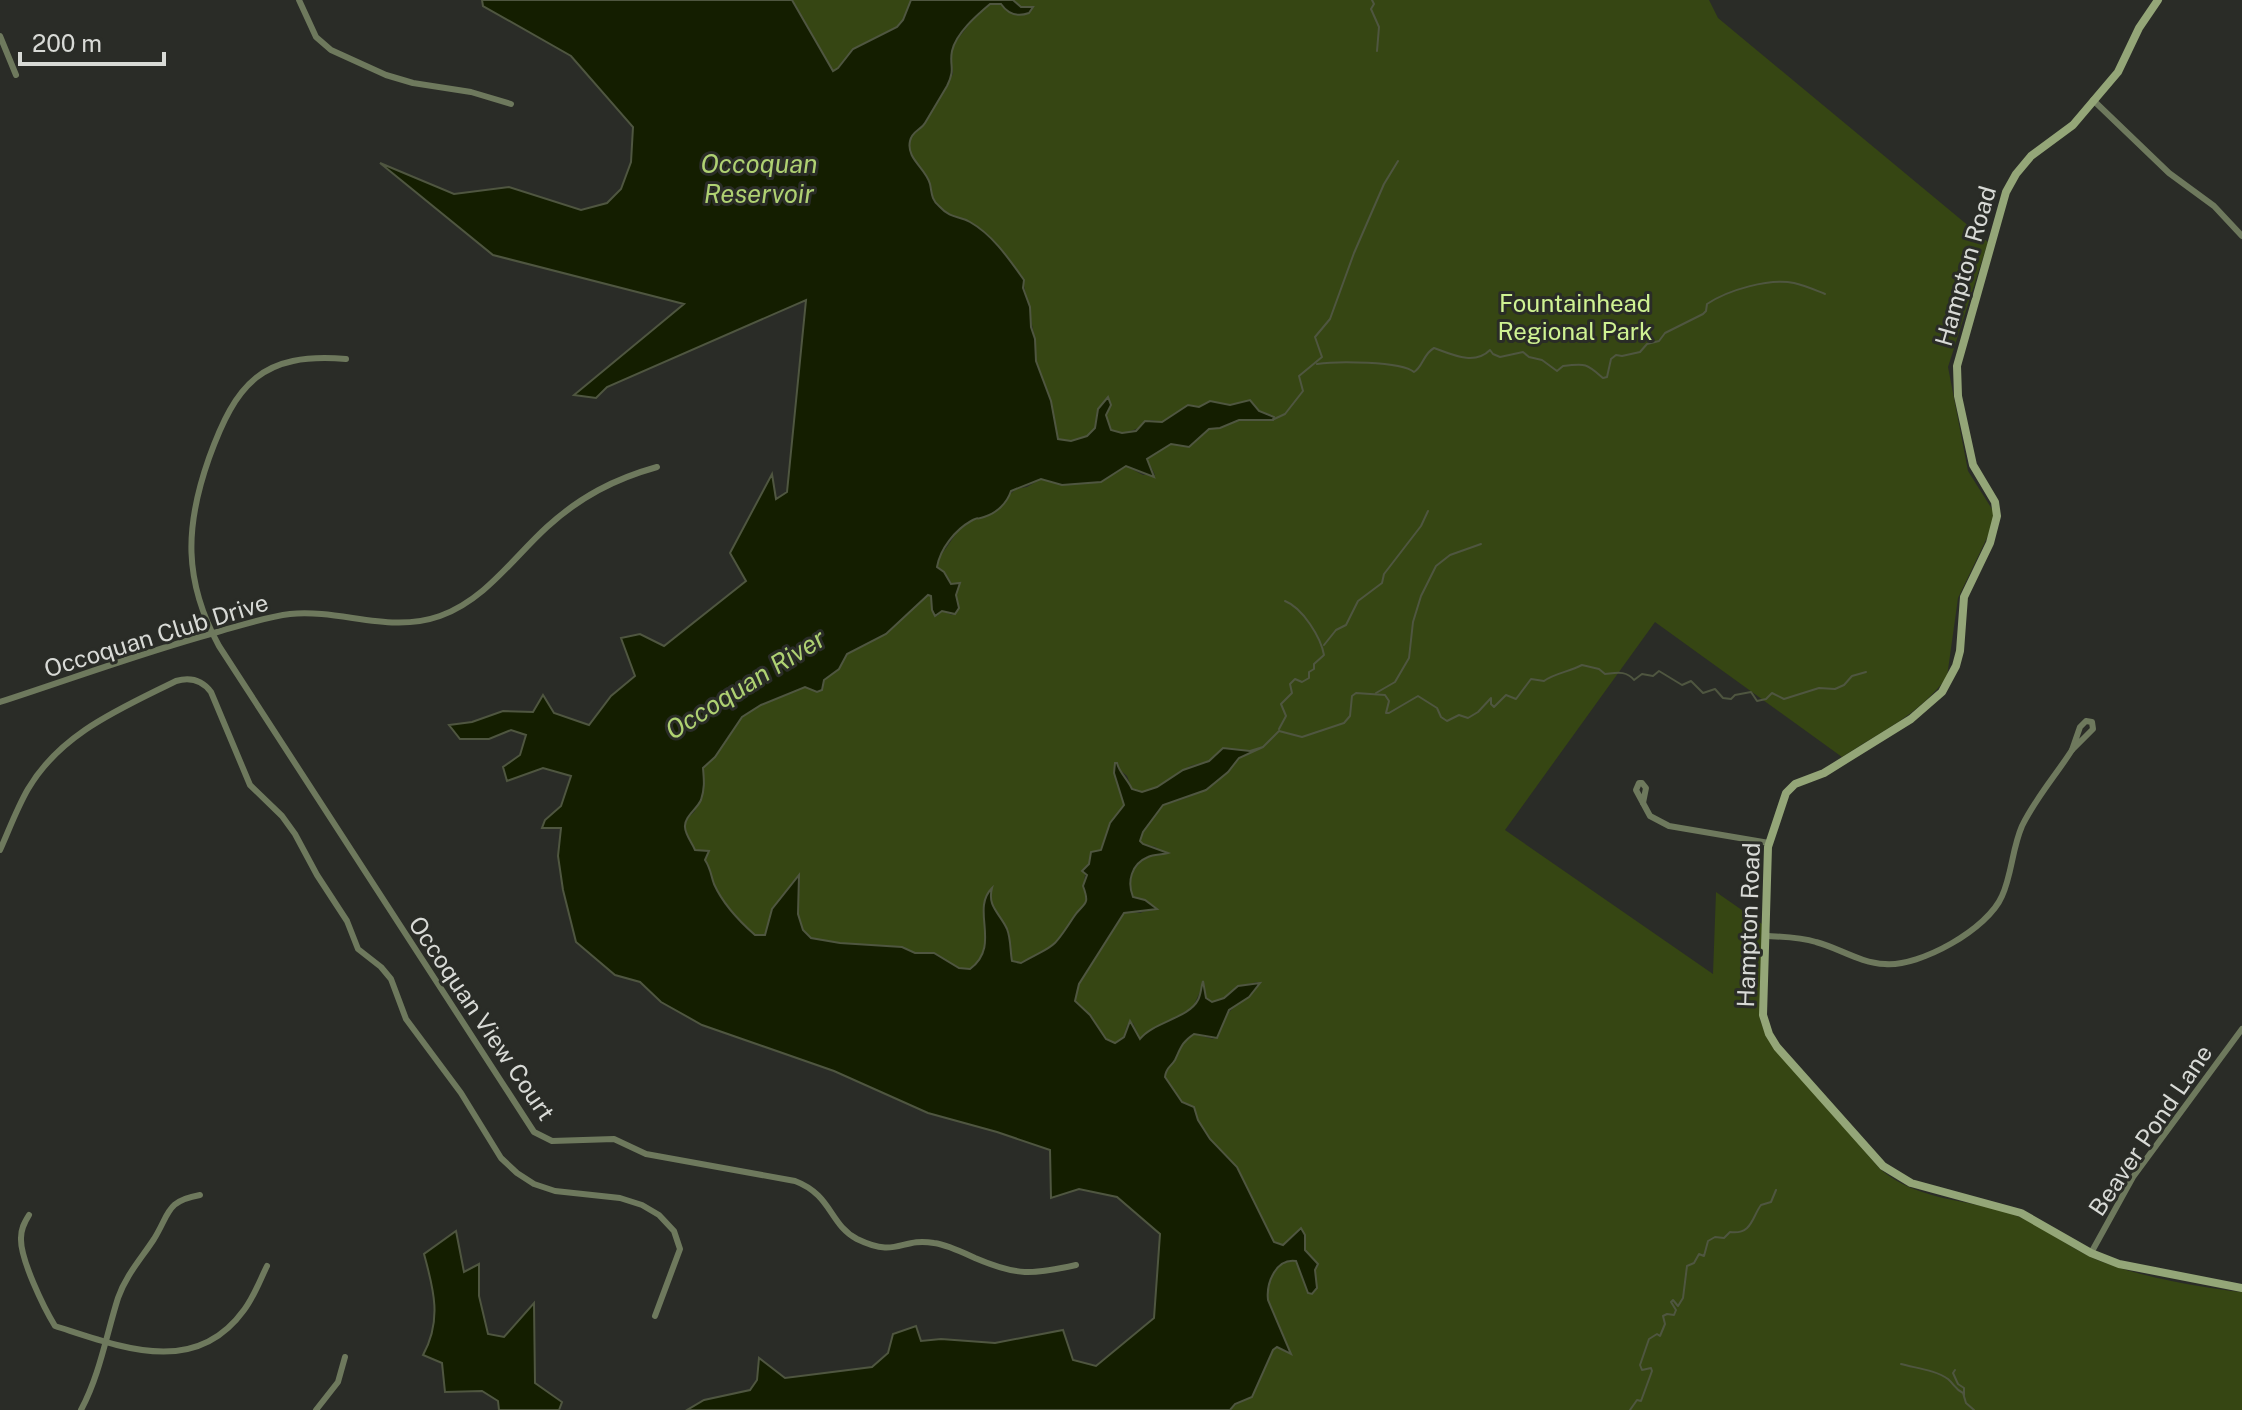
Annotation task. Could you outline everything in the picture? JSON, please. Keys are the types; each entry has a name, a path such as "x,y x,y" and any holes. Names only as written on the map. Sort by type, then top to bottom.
{"street":[{"path":"299,0 316,37 331,50 386,75 511,104"},
{"name":"Hampton Road","path":"2158,0 2139,28 2118,72 2073,125 2031,156 2010,183 1960,346 1957,366 1957,387 1971,460 1976,474 1995,502 1997,516 1990,543 1964,597 1960,651 1953,673 1936,698 1889,736 1824,773 1801,781 1790,788 1782,800 1769,843 1768,936 1763,1007 1769,1034 1883,1166 1911,1183 2021,1213 2091,1253 2126,1266 2242,1288"},
{"path":"0,36 16,75"},
{"path":"2093,100 2169,173 2220,211 2242,236"},
{"path":"212,634 193,572 192,517 197,491 227,412 247,385 278,366 308,357 346,359"},
{"name":"Occoquan Club Drive","path":"0,702 139,655 292,614 316,614 389,624 437,617 476,596 545,528 582,499 619,478 657,467"},
{"name":"Occoquan View Court","path":"212,634 464,1027 540,1138 552,1141 614,1139 646,1154 795,1181 815,1191 850,1234 882,1249 935,1243 1004,1269 1029,1274 1076,1265"},
{"path":"0,850 29,787 49,760 74,737 99,720 176,681 189,679 202,683 211,692 250,785 289,824 347,921 358,949 391,979 406,1019 461,1093 501,1158 534,1184 555,1191 620,1198 642,1205 659,1215 674,1231 680,1249 655,1316"},
{"path":"1768,936 1808,940 1865,960 1890,965 1910,961 1950,943 1983,922 1997,905 2015,845 2029,812 2072,750 2093,729 2092,722 2083,723 2072,750"},
{"path":"1643,803 1650,816 1669,826 1769,843"},
{"name":"Beaver Pond Lane","path":"2091,1253 2133,1177 2242,1029"},
{"path":"81,1410 93,1388 119,1296 136,1262 173,1205 182,1198 200,1195"},
{"path":"29,1215 22,1228 20,1243 45,1310 55,1326 151,1352 202,1347 244,1310 267,1266"},
{"path":"316,1410 338,1382 345,1357"}],"green space":[{"path":"792,0 911,0 903,20 896,27 853,49 833,71"},
{"name":"Fountainhead Regional Park","path":"1013,0 1709,0 1718,18 1988,242 1948,367 1968,471 1997,517 1958,598 1947,677 1911,712 1842,757 1655,622 1505,830 1713,974 1716,892 1762,924 1760,1020 1767,1038 1880,1169 1894,1180 1943,1198 2012,1214 2083,1253 2126,1270 2242,1292 2242,1410 1230,1410 1254,1391 1273,1350 1277,1347 1291,1353 1268,1300 1274,1273 1283,1263 1296,1261 1308,1293 1317,1288 1315,1270 1318,1266 1305,1250 1305,1235 1301,1228 1283,1245 1274,1242 1237,1167 1210,1139 1194,1107 1182,1102 1165,1077 1187,1040 1194,1034 1213,1039 1219,1036 1225,1018 1258,982 1238,986 1224,998 1212,1002 1206,998 1204,983 1193,1007 1140,1039 1133,1023 1127,1025 1124,1036 1115,1043 1106,1039 1091,1015 1075,1001 1079,984 1124,913 1148,910 1141,899 1133,897 1131,889 1135,868 1145,859 1160,855 1156,847 1140,841 1143,832 1163,805 1206,789 1239,759 1252,752 1223,748 1209,761 1190,766 1157,787 1142,792 1132,789 1127,776 1119,769 1124,805 1110,823 1101,850 1086,868 1083,889 1088,895 1087,903 1073,918 1057,944 1021,963 1012,961 1008,931 993,905 992,890 984,908 984,949 970,969 959,968 934,953 811,938 803,930 798,914 800,877 772,909 765,935 755,935 732,912 714,884 706,856 695,850 684,829 686,820 695,811 703,768 715,757 742,717 761,705 805,687 817,692 824,679 839,669 847,654 886,634 928,595 937,616 942,611 952,615 959,608 949,579 937,567 939,558 958,531 976,518 985,517 1016,489 1041,479 1062,485 1101,482 1126,466 1143,475 1155,475 1147,459 1171,444 1188,444 1209,429 1239,420 1268,421 1272,415 1259,411 1250,400 1230,405 1207,402 1199,407 1188,405 1162,422 1151,420 1137,429 1122,432 1111,430 1106,415 1111,405 1109,398 1106,398 1097,411 1095,428 1087,436 1071,441 1058,439 1051,401 1036,361 1035,339 1022,276 1002,250 972,223 956,220 937,204 931,194 931,185 911,154 909,142 923,126 953,74 951,54 955,43 990,4 1021,14 1027,14 1032,9 1021,7"}],"water":[{"name":"Occoquan Reservoir","path":"482,0 792,0 833,71 853,49 897,27 911,0 1013,0 1021,7 1033,7 1029,13 1017,15 1001,4 990,4 968,25 954,44 947,86 925,123 913,135 910,147 928,178 936,203 986,234 1024,280 1036,361 1051,401 1058,439 1071,441 1087,436 1095,428 1098,409 1108,397 1111,405 1106,415 1111,430 1122,433 1136,431 1145,421 1162,422 1188,405 1199,407 1210,401 1230,405 1250,400 1259,411 1274,417 1273,420 1239,420 1209,429 1189,447 1171,444 1147,459 1154,477 1126,466 1101,482 1062,485 1041,479 1011,491 997,510 959,529 941,553 937,567 951,584 960,583 956,595 959,608 955,614 942,611 935,616 931,596 928,595 886,634 847,654 839,669 824,680 822,690 817,692 805,687 761,705 742,717 715,757 703,768 701,800 685,827 695,850 709,851 705,860 722,898 755,935 765,935 772,909 799,875 798,914 803,930 811,938 934,953 959,968 970,969 984,949 984,907 992,888 991,900 1007,929 1012,961 1021,963 1056,942 1085,904 1083,886 1087,875 1082,871 1089,864 1091,852 1101,850 1110,823 1124,805 1114,773 1115,763 1132,789 1142,792 1157,787 1183,770 1209,761 1223,748 1250,751 1263,747 1239,758 1206,790 1163,805 1143,832 1140,841 1143,844 1168,853 1150,856 1138,864 1132,874 1131,891 1133,897 1145,900 1157,909 1124,913 1079,984 1075,1001 1090,1015 1106,1039 1115,1043 1124,1037 1130,1021 1140,1039 1153,1028 1187,1011 1198,1000 1203,981 1206,998 1212,1002 1224,998 1238,986 1260,983 1249,997 1229,1010 1217,1038 1194,1034 1187,1040 1165,1077 1182,1102 1194,1107 1210,1139 1237,1167 1274,1242 1283,1245 1301,1228 1305,1235 1305,1250 1318,1264 1315,1270 1317,1288 1312,1294 1308,1293 1296,1261 1283,1263 1274,1273 1268,1300 1291,1354 1277,1347 1273,1350 1252,1397 1235,1404 1230,1410 687,1410 704,1400 750,1390 757,1380 759,1358 785,1378 872,1367 888,1353 893,1334 916,1326 921,1341 941,1339 995,1343 1063,1330 1073,1360 1096,1366 1154,1318 1160,1234 1117,1197 1079,1189 1051,1198 1050,1150 928,1113 834,1071 702,1025 661,1002 640,982 615,975 576,942 558,856 561,828 542,828 545,820 561,806 571,776 543,768 507,781 503,767 520,755 526,735 511,730 489,739 460,739 449,725 472,722 503,711 533,712 543,695 554,713 589,725 611,696 635,676 621,638 640,634 664,646 746,581 730,553 772,474 776,499 787,492 806,300 607,387 596,398 574,395 684,304 493,255 380,163 454,194 509,187 581,210 607,203 621,189 631,162 633,127 571,56 483,6"},
{"path":"456,1231 464,1272 479,1264 479,1296 488,1334 504,1337 534,1303 535,1383 562,1402 559,1410 499,1410 498,1401 482,1391 445,1392 442,1363 423,1355 433,1330 434,1318 433,1293 424,1254"}],"waterway":[{"path":"1372,0 1374,4 1371,9 1379,27 1377,51"},
{"path":"1272,420 1285,414 1303,391 1299,376 1322,357 1315,337 1330,319 1354,253 1384,184 1398,161"},
{"path":"1317,364 1383,364 1414,372 1434,348 1470,358 1484,355 1490,350 1500,357 1523,352 1557,371 1563,366 1586,366 1603,378 1607,377 1611,359 1616,355 1640,352 1647,344 1659,341 1665,333 1703,314 1707,304 1726,294 1749,286 1784,282 1825,294"},
{"path":"1324,645 1336,630 1346,625 1358,601 1382,583 1384,574 1421,526 1428,511"},
{"path":"1376,693 1395,682 1409,658 1413,622 1421,596 1436,566 1450,555 1481,544"},
{"path":"1279,729 1286,716 1281,704 1292,693 1290,684 1295,679 1302,682 1309,678 1314,664 1324,655 1310,624 1285,601"},
{"path":"1263,747 1279,731 1302,737 1344,723 1350,716 1352,696 1356,693 1385,695 1389,701 1386,713 1418,696 1437,708 1447,721 1459,715 1468,718 1491,698 1494,707 1506,695 1516,699 1531,679 1544,681 1582,665 1599,669 1605,674 1624,673 1634,680 1642,674 1653,676 1659,671 1682,685 1691,681 1703,693 1715,689 1723,698 1731,699 1735,695 1751,692 1757,701 1766,699 1772,693 1784,699 1819,688 1835,689 1852,676 1866,672"},
{"path":"1630,1410 1637,1400 1641,1401 1652,1371 1651,1368 1642,1370 1640,1365 1649,1339 1657,1334 1660,1336 1665,1324 1663,1316 1674,1315 1676,1310 1671,1302 1673,1300 1678,1306 1683,1298 1687,1266 1694,1263 1699,1254 1704,1256 1708,1241 1747,1228 1761,1205 1771,1202 1776,1190"},
{"path":"1901,1364 1932,1371 1948,1379 1963,1393 1966,1403 1974,1410"},
{"path":"1955,1370 1953,1373 1958,1384 1964,1388 1964,1395"}],"water label":[{"name":"Occoquan River","path":"745,684"}]}
